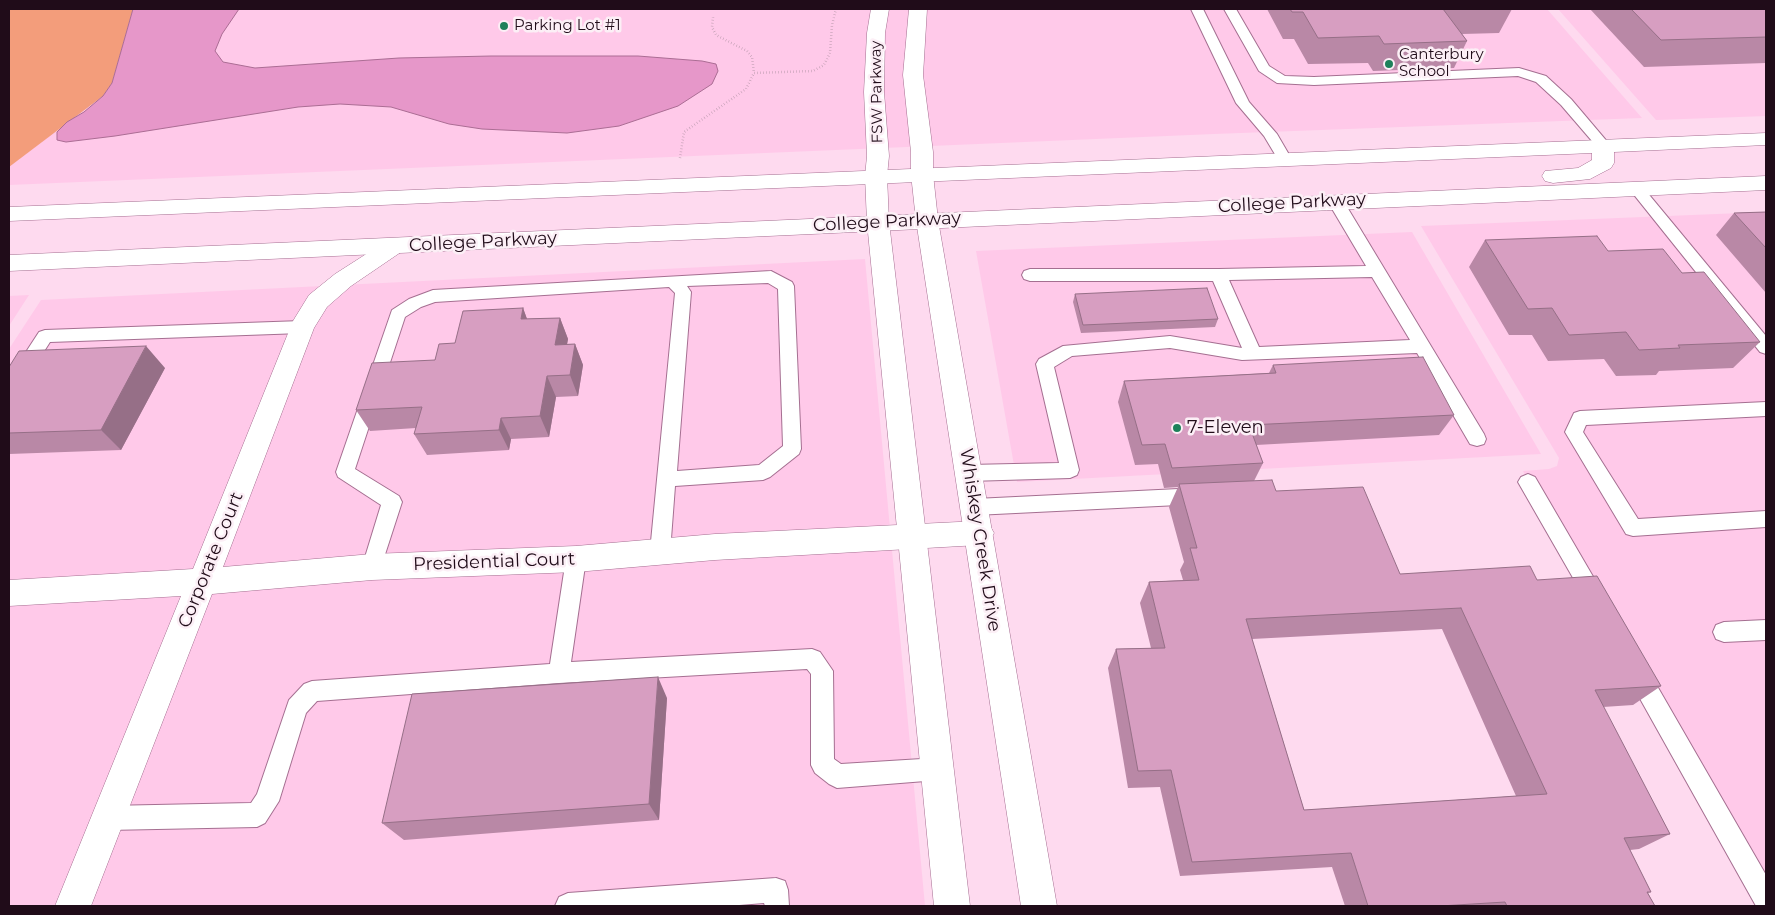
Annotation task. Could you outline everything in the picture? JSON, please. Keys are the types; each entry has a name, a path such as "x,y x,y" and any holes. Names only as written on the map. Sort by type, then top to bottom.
{"main road":[{"name":"FSW Parkway","path":"876,176 878,156 874,92 876,34 880,9"},
{"path":"918,9 913,75 922,152 922,174"},
{"path":"9,214 1284,158 1766,139"},
{"path":"1382,199 1442,181 1582,174 1603,164 1603,146"},
{"name":"Whiskey Creek Drive","path":"922,174 927,220 1039,906"},
{"path":"876,176 878,222 952,906"},
{"name":"College Parkway","path":"9,263 1766,183"},
{"name":"Corporate Court","path":"73,906 221,538 302,327 318,301 344,280 393,247"},
{"name":"Presidential Court","path":"9,593 202,582 372,568 576,559 715,547 911,537 977,520"}],"lane":[{"path":"1197,9 1243,103 1270,134 1284,158"},
{"path":"1230,9 1264,68 1282,80 1314,81 1519,72 1541,79 1566,102 1603,146"},
{"path":"1636,188 1766,348"},
{"path":"1336,202 1477,439"},
{"path":"1030,275 1219,275 1376,270"},
{"path":"1219,275 1253,354"},
{"path":"372,568 392,502 345,472 398,314 415,302 432,296 673,281 771,278 786,286 792,449 763,472 666,479"},
{"path":"660,552 683,292 673,281"},
{"path":"9,392 45,336 302,327"},
{"path":"969,473 1070,470 1045,364 1069,350 1170,342 1242,354 1422,346"},
{"path":"1766,409 1580,418 1574,432 1633,528 1766,519"},
{"path":"1528,482 1606,618"},
{"path":"977,520 1220,495"},
{"path":"559,673 576,559"},
{"path":"1724,632 1766,630"},
{"path":"1625,652 1766,899"},
{"path":"107,818 257,815 267,801 297,707 312,691 559,673 812,659 822,671 823,766 837,776 938,770"},
{"path":"568,906 776,890 776,906"}],"path":[{"path":"754,73 813,71 824,65 830,53 832,25 836,9"},
{"path":"679,164 684,132 746,89 754,73 752,57 747,51 716,35 712,27 713,17"}],"shaded area":[{"path":"9,9 1547,9 1642,118 1214,134 9,185"},
{"path":"9,9 133,9 112,83 103,96 9,167"},
{"path":"133,9 239,9 222,34 215,51 223,62 255,68 399,58 638,56 702,61 716,64 718,71 712,84 678,106 619,126 567,133 482,129 449,124 391,107 340,104 298,107 115,136 66,142 57,140 57,132 67,122 84,112 103,96 112,83"},
{"path":"1558,9 1766,9 1766,116 1656,120"},
{"path":"1766,212 1766,906 1759,906 1523,471 1549,469 1557,466 1559,458 1421,226"},
{"path":"1412,232 1541,454 1017,482 976,251"},
{"path":"865,259 925,906 9,906 9,349 41,300"},
{"path":"29,295 9,326 9,296"}],"building":[{"path":"1290,9 1443,9 1467,41 1384,44 1379,36 1318,38 1303,12 1292,12"},
{"path":"1631,9 1766,9 1766,37 1661,40"},
{"path":"1766,212 1766,248 1734,213"},
{"path":"1597,236 1608,251 1663,249 1682,273 1704,272 1760,342 1678,345 1680,348 1639,350 1626,332 1569,335 1552,308 1528,309 1485,240"},
{"path":"1207,288 1218,319 1083,325 1075,294"},
{"path":"523,308 521,319 560,318 555,345 575,344 570,375 547,376 540,416 501,418 499,430 414,434 422,407 356,410 372,363 435,360 439,344 455,343 463,311"},
{"path":"146,346 101,430 9,433 9,367 19,351"},
{"path":"1423,357 1454,415 1249,425 1263,463 1172,468 1165,444 1142,445 1124,381 1276,373 1273,365"},
{"path":"1272,480 1276,491 1363,487 1400,574 1530,566 1537,580 1597,576 1661,686 1595,690 1670,834 1624,838 1651,892 1647,892 1655,906 1507,906 1505,902 1440,906 1368,906 1351,853 1192,862 1171,770 1138,771 1116,649 1165,648 1149,582 1199,580 1190,548 1197,548 1179,484","holes":["1461,608 1547,794 1304,810 1246,619"]},
{"path":"658,677 649,804 382,823 412,694"}],"place":[{"name":"Parking Lot #1","path":"504,26"},
{"name":"Canterbury School","path":"1389,64"},
{"name":"7-Eleven","path":"1177,428"}]}
